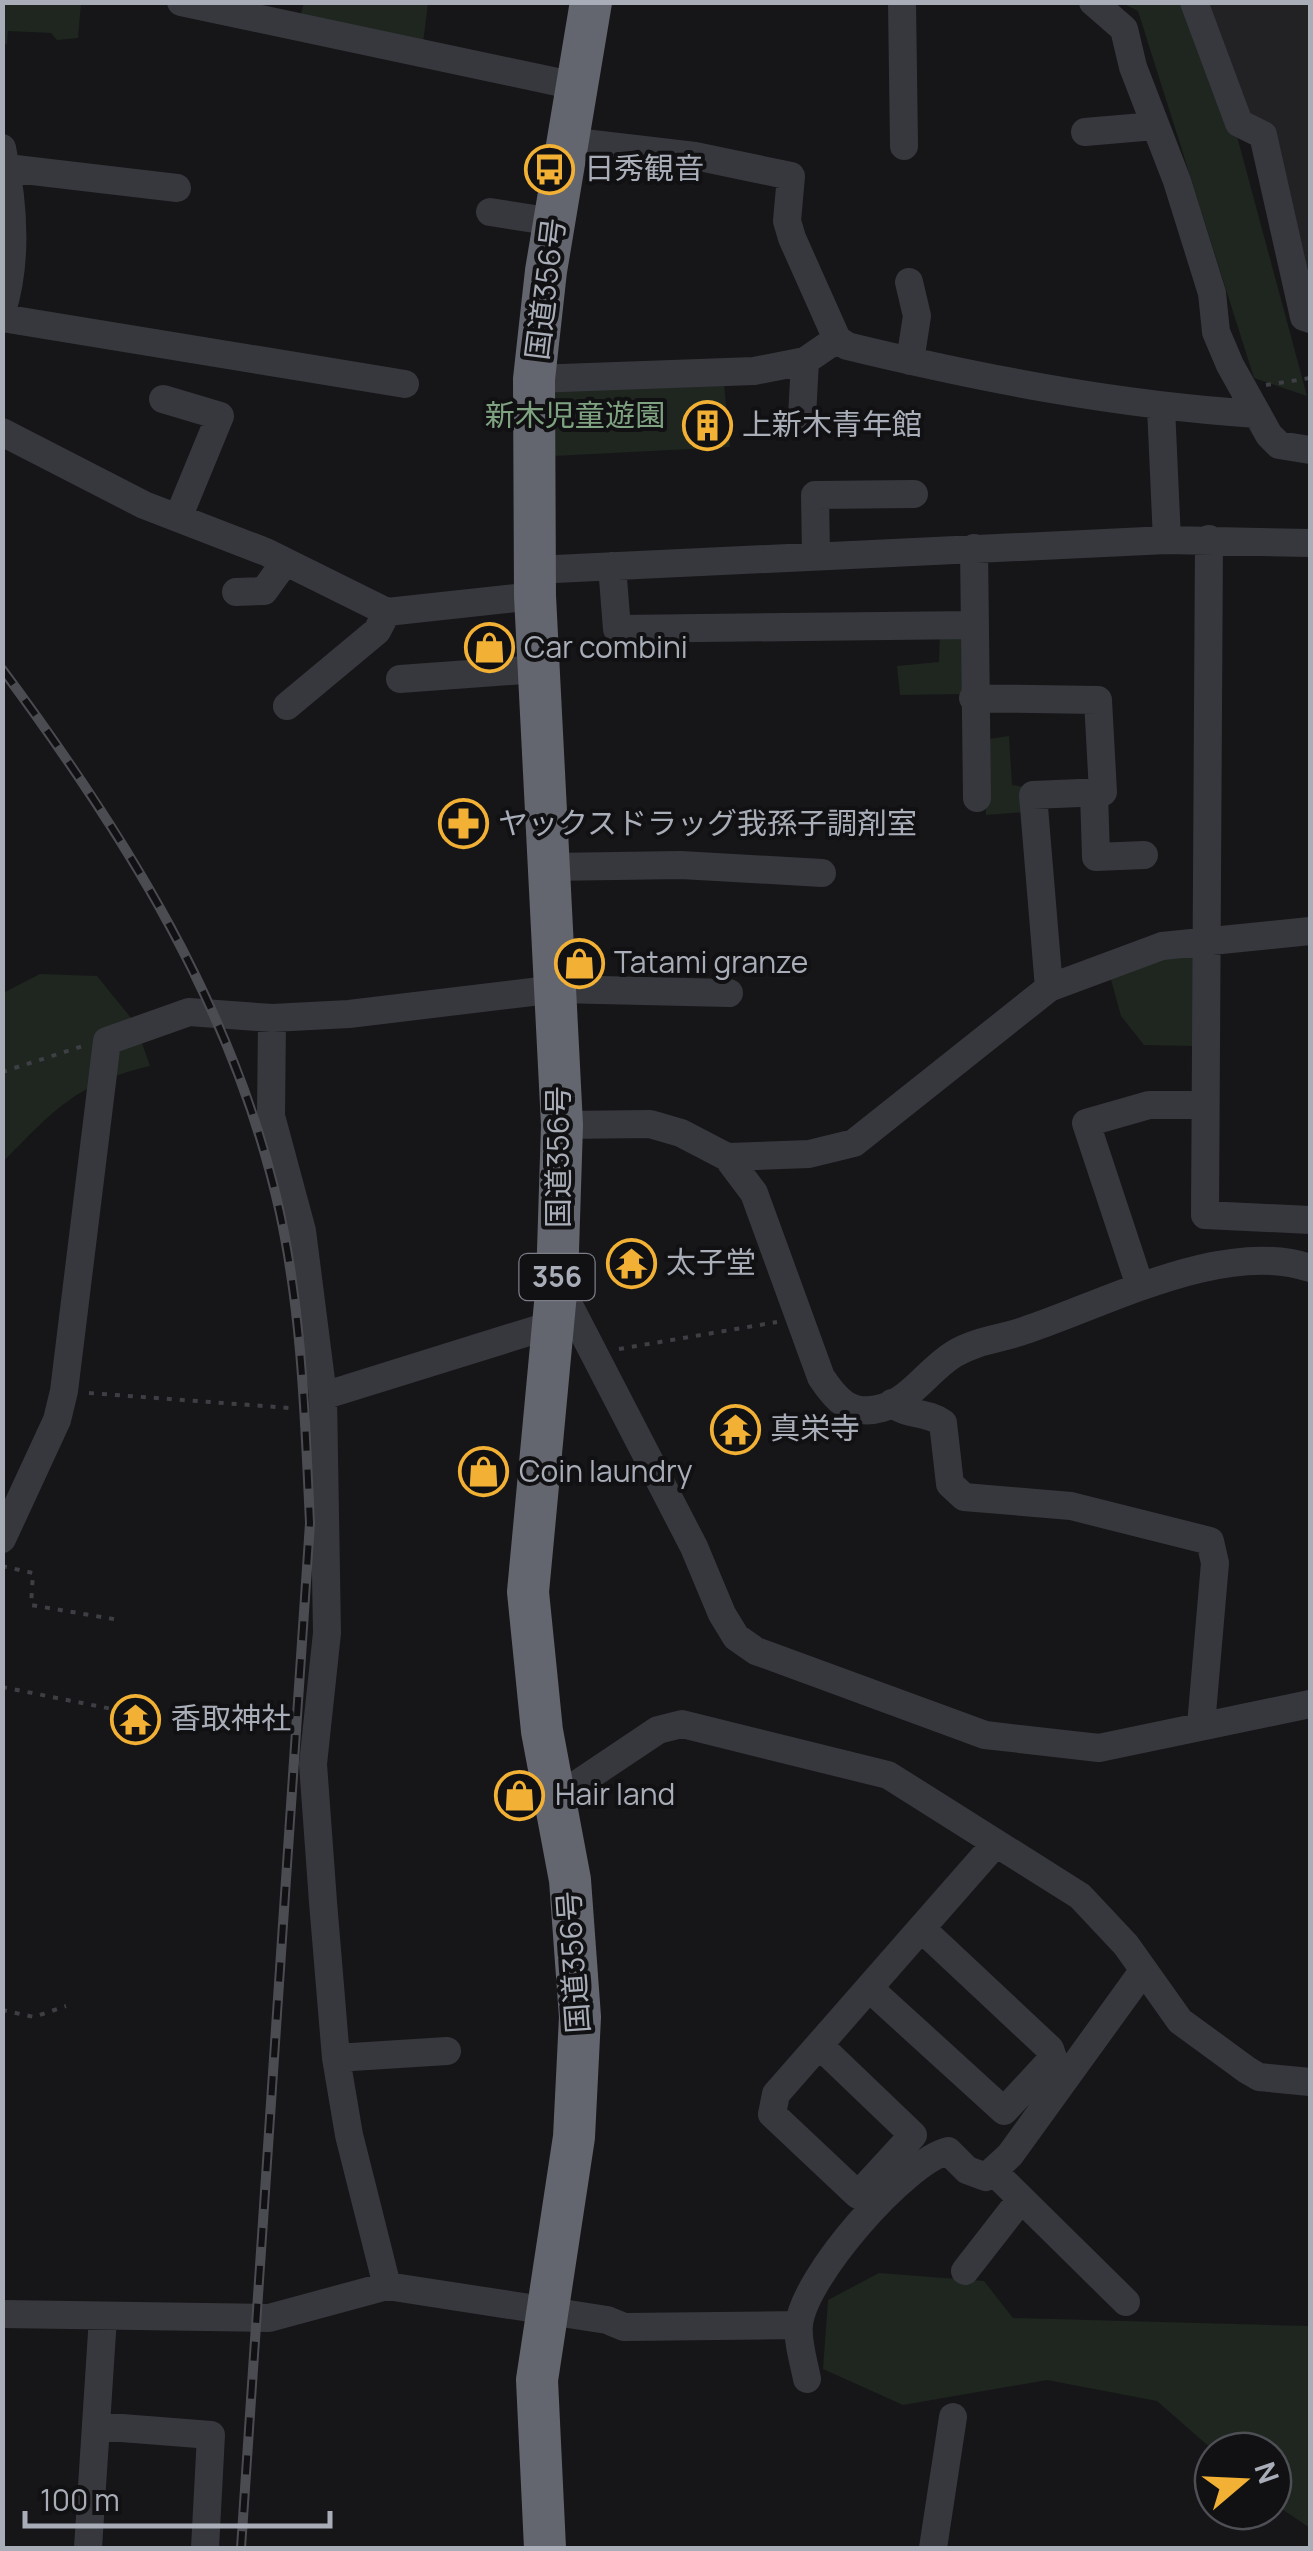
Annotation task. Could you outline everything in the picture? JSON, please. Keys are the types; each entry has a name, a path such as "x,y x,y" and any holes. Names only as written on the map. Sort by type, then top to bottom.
{"highway":[{"name":"国道356号","path":"545,2548 538,2400 544,2310 568,2185 580,2078 577,1950 536,1681 528,1592 556,1282 562,1125 534,583 534,379 554,222 591,2"}],"street":[{"path":"180,2 576,86"},
{"path":"902,2 904,146"},
{"path":"1092,2 1124,28 1132,67 1212,293 1216,332 1243,388 1279,445 1310,450"},
{"path":"1194,2 1239,123 1262,135 1304,317 1310,319"},
{"path":"1085,132 1155,126"},
{"path":"567,141 695,156 790,176 788,220 792,238 838,339 847,346 983,379 1161,408 1258,414"},
{"path":"177,188 4,158 12,248 2,315 405,384"},
{"path":"490,212 554,222"},
{"path":"909,282 917,316 910,361"},
{"path":"534,379 738,372 805,361 838,339"},
{"path":"802,417 805,361"},
{"path":"164,398 220,416 178,518"},
{"path":"1161,408 1167,540"},
{"path":"2,432 178,518 286,562 387,612 612,566 1167,540 1310,542"},
{"path":"816,556 815,496 914,494"},
{"path":"1209,539 1205,1215 1310,1220"},
{"path":"974,548 977,798"},
{"path":"236,592 264,591 286,562"},
{"path":"612,566 617,629 974,625"},
{"path":"288,706 377,631 387,612"},
{"path":"400,680 538,669"},
{"path":"973,698 1098,700 1102,792 1033,795 1049,988"},
{"path":"1094,792 1096,856 1144,855"},
{"path":"549,867 681,865 822,873"},
{"path":"726,1157 809,1154 854,1143 1049,988 1162,946 1310,931"},
{"path":"2,1539 57,1420 64,1392 108,1041 189,1012 272,1018 367,1012 557,989 729,993"},
{"path":"272,1018 272,1116 302,1231 323,1396 327,1633 313,1764 336,2058 387,2286"},
{"path":"1140,1286 1086,1123 1149,1105 1205,1105"},
{"path":"562,1125 650,1124 681,1133 726,1157 754,1192 821,1377 835,1399 850,1409 881,1409 951,1355 975,1343 1024,1331 1140,1286 1264,1260 1285,1260 1310,1268"},
{"path":"556,1282 694,1547 722,1614 736,1637 756,1651 985,1735 1098,1748 1310,1704"},
{"path":"323,1396 552,1325"},
{"path":"892,1403 900,1411 933,1416 943,1422 950,1484 964,1498 1071,1506 1210,1541 1215,1563 1201,1725"},
{"path":"556,1799 658,1730 682,1724 888,1774 1080,1896 1126,1945 1180,2021 1246,2070 1259,2077 1310,2082"},
{"path":"819,2045 913,2135 858,2195 772,2114 776,2094 996,1843"},
{"path":"869,1988 1004,2111 1053,2058 923,1930"},
{"path":"807,2380 798,2325 813,2288 864,2220 917,2166 948,2151 968,2170 986,2177 1010,2155 1143,1971"},
{"path":"336,2058 447,2051"},
{"path":"993,2170 1126,2302"},
{"path":"965,2272 1021,2198"},
{"path":"2,2314 268,2318 387,2286 607,2320 624,2328 798,2325"},
{"path":"88,2548 103,2317"},
{"path":"933,2548 953,2416"},
{"path":"96,2426 211,2435 204,2548"}],"path":[{"path":"1243,388 1310,378"},
{"path":"2,1072 62,1050 108,1041"},
{"path":"594,1352 746,1330 799,1316"},
{"path":"64,1392 290,1408"},
{"path":"2,1566 33,1573 31,1605 119,1620"},
{"path":"2,1687 112,1709"},
{"path":"2,2010 34,2017 66,2006"}],"shaded area":[{"path":"1202,3 1310,3 1310,310 1245,118"}],"green space":[{"path":"2,3 81,3 78,38 57,40 51,33 8,31 7,44 3,45"},
{"path":"304,3 428,3 422,51 297,27"},
{"path":"1122,3 1188,3 1224,88 1307,396 1254,378 1138,11"},
{"name":"新木児童遊園","path":"723,373 730,447 534,457 534,379"},
{"path":"967,630 966,694 900,695 897,666 939,662 940,632"},
{"path":"1009,736 1012,785 1026,787 1025,812 986,815 982,740"},
{"path":"1195,946 1193,1046 1144,1045 1121,1016 1109,972"},
{"path":"40,974 97,976 135,1023 150,1066 103,1081 68,1101 3,1162 3,993"},
{"path":"879,2273 984,2281 1013,2318 1309,2326 1310,2528 1293,2517 1293,2431 1193,2433 1157,2401 1047,2380 903,2405 823,2369 828,2300"}],"railway":[{"path":"2,669 132,860 205,995 260,1138 280,1213 293,1290 310,1523 241,2548"}],"place":[{"name":"日秀観音","path":"549,169"},
{"name":"上新木青年館","path":"707,425"},
{"name":"Car combini","path":"489,648"},
{"name":"ヤックスドラッグ我孫子調剤室","path":"463,824"},
{"name":"Tatami granze","path":"579,963"},
{"name":"太子堂","path":"631,1263"},
{"name":"真栄寺","path":"735,1429"},
{"name":"Coin laundry","path":"484,1472"},
{"name":"香取神社","path":"136,1719"},
{"name":"Hair land","path":"520,1795"}]}
